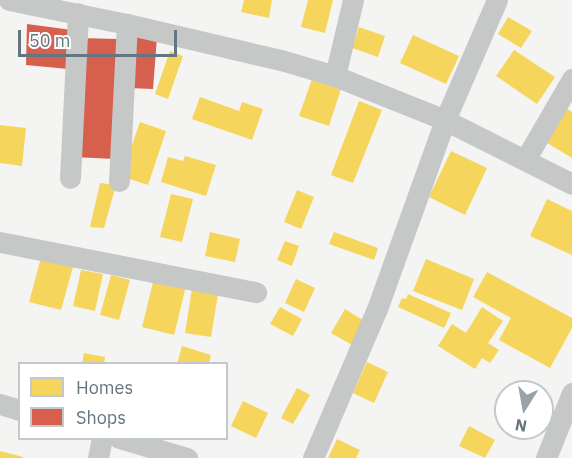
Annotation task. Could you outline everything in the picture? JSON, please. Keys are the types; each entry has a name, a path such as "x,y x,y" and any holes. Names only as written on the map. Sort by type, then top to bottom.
{"street":[{"path":"10,0 78,13 281,60 335,76 445,120 572,184"},
{"path":"335,76 353,0"},
{"path":"313,458 376,309 445,120 497,0"},
{"path":"70,178 78,13"},
{"path":"119,181 127,24"},
{"path":"525,160 572,79"},
{"path":"0,242 256,292"},
{"path":"546,458 572,393"},
{"path":"0,404 18,409"},
{"path":"98,458 102,440"},
{"path":"126,440 187,458"}],"building: Homes":[{"path":"244,0 272,0 269,18 241,12"},
{"path":"308,0 333,0 325,33 301,27"},
{"path":"508,17 532,31 521,48 498,34"},
{"path":"359,27 385,36 378,57 352,48"},
{"path":"413,35 459,56 446,84 400,63"},
{"path":"514,50 555,77 537,104 496,76"},
{"path":"170,51 183,56 168,99 155,94"},
{"path":"312,79 341,89 329,126 299,116"},
{"path":"200,97 239,111 242,102 263,109 252,140 192,119"},
{"path":"359,101 382,110 353,183 331,175"},
{"path":"564,107 572,112 572,158 544,141"},
{"path":"140,122 166,131 148,185 121,176"},
{"path":"0,125 26,128 22,166 0,163"},
{"path":"451,151 487,168 465,215 429,197"},
{"path":"185,156 216,165 206,196 161,182 168,157 183,161"},
{"path":"100,183 116,185 104,228 90,227"},
{"path":"297,190 314,197 301,229 284,222"},
{"path":"171,194 193,199 182,242 160,237"},
{"path":"547,199 572,211 572,255 530,236"},
{"path":"210,232 240,239 235,262 205,256"},
{"path":"334,232 378,248 374,260 329,244"},
{"path":"285,241 299,246 292,266 277,260"},
{"path":"41,258 73,267 61,310 29,302"},
{"path":"426,259 474,279 462,310 413,291"},
{"path":"81,270 103,274 95,311 73,306"},
{"path":"487,272 572,318 572,328 550,368 499,340 511,318 473,297"},
{"path":"111,275 130,280 119,320 100,315"},
{"path":"154,278 186,286 174,335 142,327"},
{"path":"296,279 315,288 304,312 285,303"},
{"path":"192,289 218,294 211,337 185,333"},
{"path":"408,294 451,313 444,328 398,307 402,298 406,299"},
{"path":"280,307 302,319 293,336 270,324"},
{"path":"482,307 503,321 488,343 499,350 490,363 482,358 475,369 438,346 452,324 466,333"},
{"path":"345,309 366,322 352,345 331,333"},
{"path":"182,346 211,355 209,362 178,362"},
{"path":"84,353 105,357 104,362 82,362"},
{"path":"367,362 388,372 374,403 353,393"},
{"path":"297,388 310,395 293,424 281,418"},
{"path":"243,401 268,413 256,438 231,426"},
{"path":"469,426 495,440 485,458 459,446"},
{"path":"337,439 360,450 356,458 328,458"},
{"path":"0,451 23,457 23,458 0,458"}],"building: Shops":[{"path":"27,24 72,30 68,69 26,65"},
{"path":"133,36 157,37 153,89 129,88"},
{"path":"79,38 118,39 114,159 74,157"}]}
